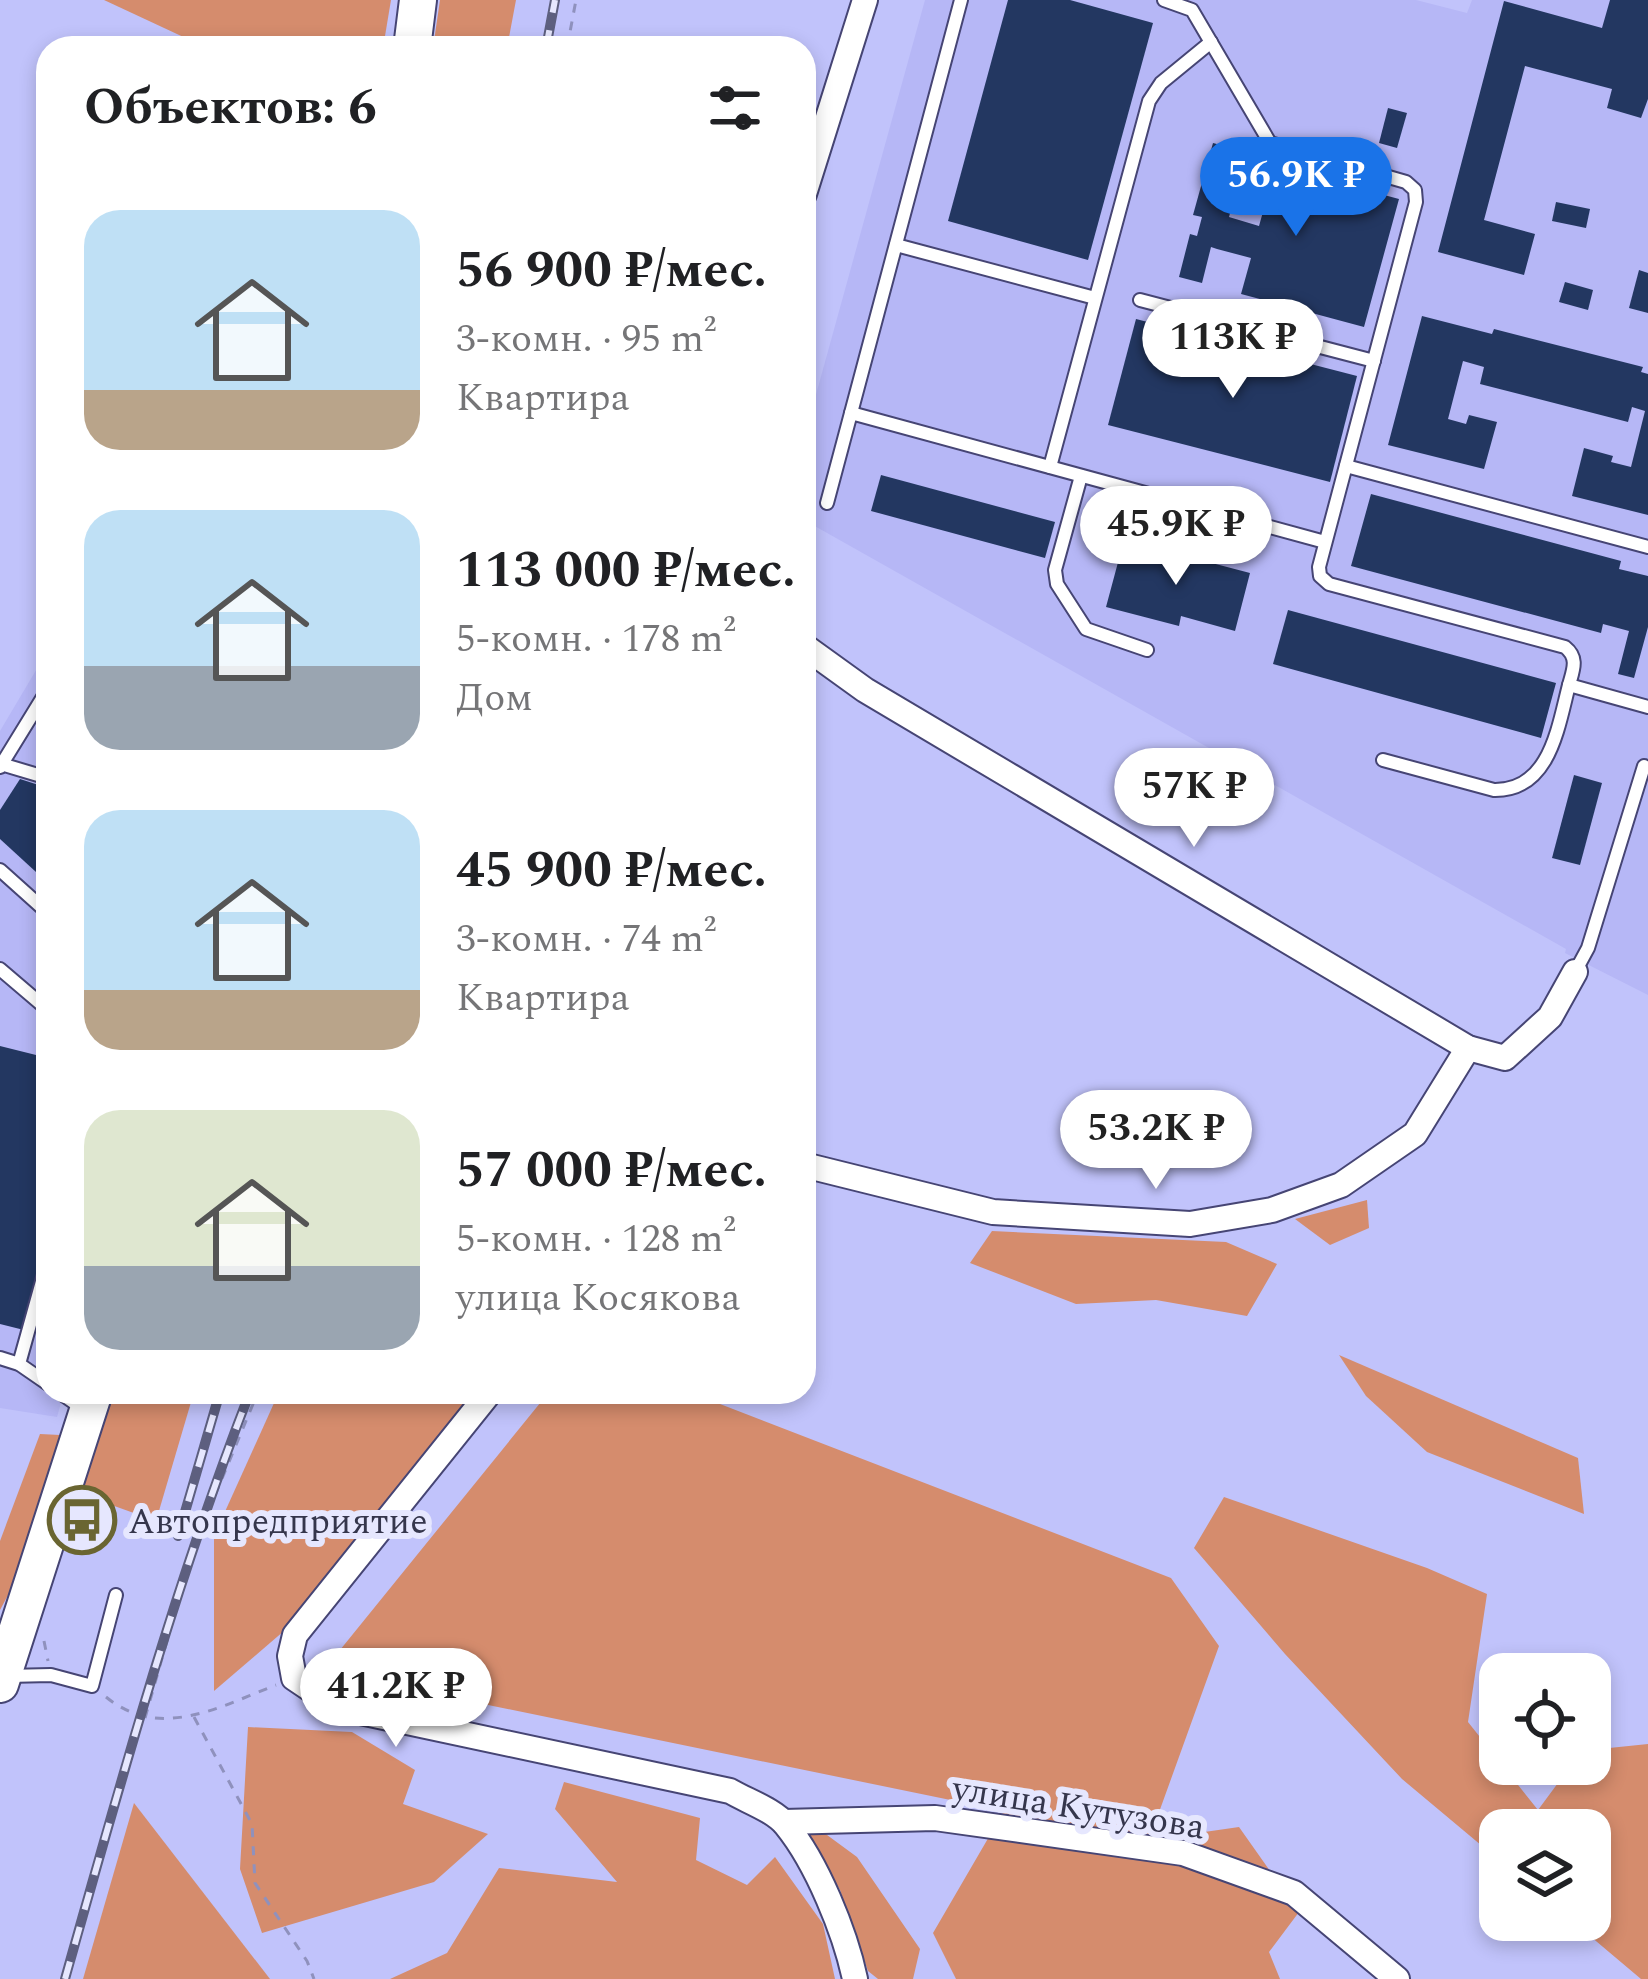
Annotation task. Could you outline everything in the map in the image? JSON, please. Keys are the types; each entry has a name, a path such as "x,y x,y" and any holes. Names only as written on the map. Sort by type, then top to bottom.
{"main road":[{"path":"414,36 418,0"},
{"path":"1,1679 79,1404"}],"street":[{"path":"816,156 865,0"},
{"path":"816,655 865,690 1468,1048 1505,1058 1550,1017 1575,972"},
{"path":"816,1168 993,1212 1190,1224 1272,1210 1342,1185 1415,1134 1468,1048"},
{"path":"480,1404 295,1635 290,1656 294,1678 337,1707 730,1791 784,1822 819,1880 850,1952 855,1979"},
{"name":"улица Кутузова","path":"784,1822 935,1818 1183,1853 1294,1893 1397,1979"}],"lane":[{"path":"827,503 962,0"},
{"path":"1164,0 1192,10 1270,143 1406,182 1415,190 1417,202 1318,567 1320,576 1328,584 1565,647 1572,653 1575,664 1547,761 1512,789 1494,790 1383,760"},
{"path":"1050,467 1149,101 1160,83 1211,42"},
{"path":"896,245 1096,298"},
{"path":"1140,300 1374,361"},
{"path":"851,413 1325,542"},
{"path":"1346,466 1648,547"},
{"path":"1081,476 1055,578 1086,629 1147,650"},
{"path":"1569,686 1648,706"},
{"path":"36,709 1,766 36,775"},
{"path":"1575,972 1588,948 1647,762"},
{"path":"0,870 36,902"},
{"path":"0,969 36,1000"},
{"path":"0,991 20,986"},
{"path":"20,1364 36,1305"},
{"path":"0,1358 36,1375"},
{"path":"1,1679 51,1675 92,1686 116,1595"}],"path":[{"path":"569,36 576,0"},
{"path":"146,1718 194,1546 253,1404"},
{"path":"92,1686 126,1714 194,1717 294,1678"},
{"path":"194,1717 252,1824 256,1883 308,1960 314,1979"}],"shaded area":[{"path":"104,0 391,0 385,36 181,36"},
{"path":"440,0 516,0 509,36 435,36"},
{"path":"925,0 1416,0 1467,13 1472,0 1648,0 1648,995 1565,953 1566,949 816,527 816,395"},
{"path":"36,670 36,1404 61,1404 57,1417 0,1408 0,731"},
{"path":"1367,1200 1369,1228 1330,1245 1295,1219"},
{"path":"992,1231 1226,1242 1277,1264 1247,1316 1156,1300 1076,1304 970,1263"},
{"path":"1339,1355 1578,1458 1584,1514 1427,1452 1366,1396"},
{"path":"107,1404 190,1404 156,1521 81,1494"},
{"path":"274,1404 469,1404 299,1618 214,1691 214,1536"},
{"path":"539,1404 720,1404 1171,1578 1219,1646 1149,1840 1239,1827 1299,1912 1269,1952 1280,1979 956,1979 933,1933 1004,1811 323,1671"},
{"path":"40,1434 60,1435 21,1571 0,1610 0,1541"},
{"path":"1224,1497 1427,1568 1487,1594 1468,1722 1479,1736 1479,1785 1518,1785 1537,1809 1479,1809 1479,1843 1402,1779 1194,1548"},
{"path":"248,1727 352,1732 415,1770 403,1804 488,1834 434,1882 262,1933 240,1869"},
{"path":"1648,1744 1648,1979 1641,1979 1596,1941 1611,1941 1611,1809 1539,1809 1556,1785 1611,1785 1611,1748"},
{"path":"564,1782 700,1818 696,1860 747,1885 775,1857 823,1924 835,1979 390,1979 447,1953 499,1868 617,1882 555,1809"},
{"path":"134,1803 270,1979 83,1979"},
{"path":"793,1810 857,1857 920,1949 913,1979 878,1979 868,1971 840,1890"}],"building":[{"path":"1008,0 1070,0 1153,23 1088,260 948,221"},
{"path":"1610,0 1648,0 1648,99 1641,118 1607,108 1612,89 1525,66 1484,220 1535,234 1524,275 1438,252 1504,1 1602,28"},
{"path":"1388,108 1407,113 1397,148 1379,143"},
{"path":"1213,143 1246,152 1229,217 1259,226 1276,166 1399,199 1364,327 1241,294 1251,258 1211,247 1202,283 1179,277 1190,234 1197,236 1202,217 1193,215"},
{"path":"1556,202 1590,209 1586,228 1552,221"},
{"path":"1639,270 1648,273 1648,313 1629,308"},
{"path":"1565,282 1593,290 1588,310 1559,302"},
{"path":"1422,316 1643,367 1641,372 1648,374 1648,515 1572,496 1584,448 1631,467 1645,411 1632,407 1628,422 1480,384 1484,367 1463,361 1448,419 1466,424 1469,415 1497,422 1484,469 1388,445"},
{"path":"1136,319 1357,376 1330,482 1108,425"},
{"path":"881,475 1055,522 1045,558 871,511"},
{"path":"1371,494 1621,561 1619,569 1648,576 1648,627 1634,678 1618,674 1629,631 1603,624 1601,633 1351,566"},
{"path":"1124,540 1250,573 1235,631 1181,616 1179,626 1106,607"},
{"path":"1288,610 1556,683 1541,738 1273,664"},
{"path":"1574,775 1602,783 1580,865 1552,858"},
{"path":"20,779 36,784 36,872 0,839 0,810"},
{"path":"0,1046 36,1055 36,1284 24,1330 0,1324"}],"railway":[{"path":"548,36 555,0"},
{"path":"178,1536 216,1404"},
{"path":"65,1979 173,1610 246,1404"}],"place":[{"name":"Автопредприятие","path":"82,1520"}]}
